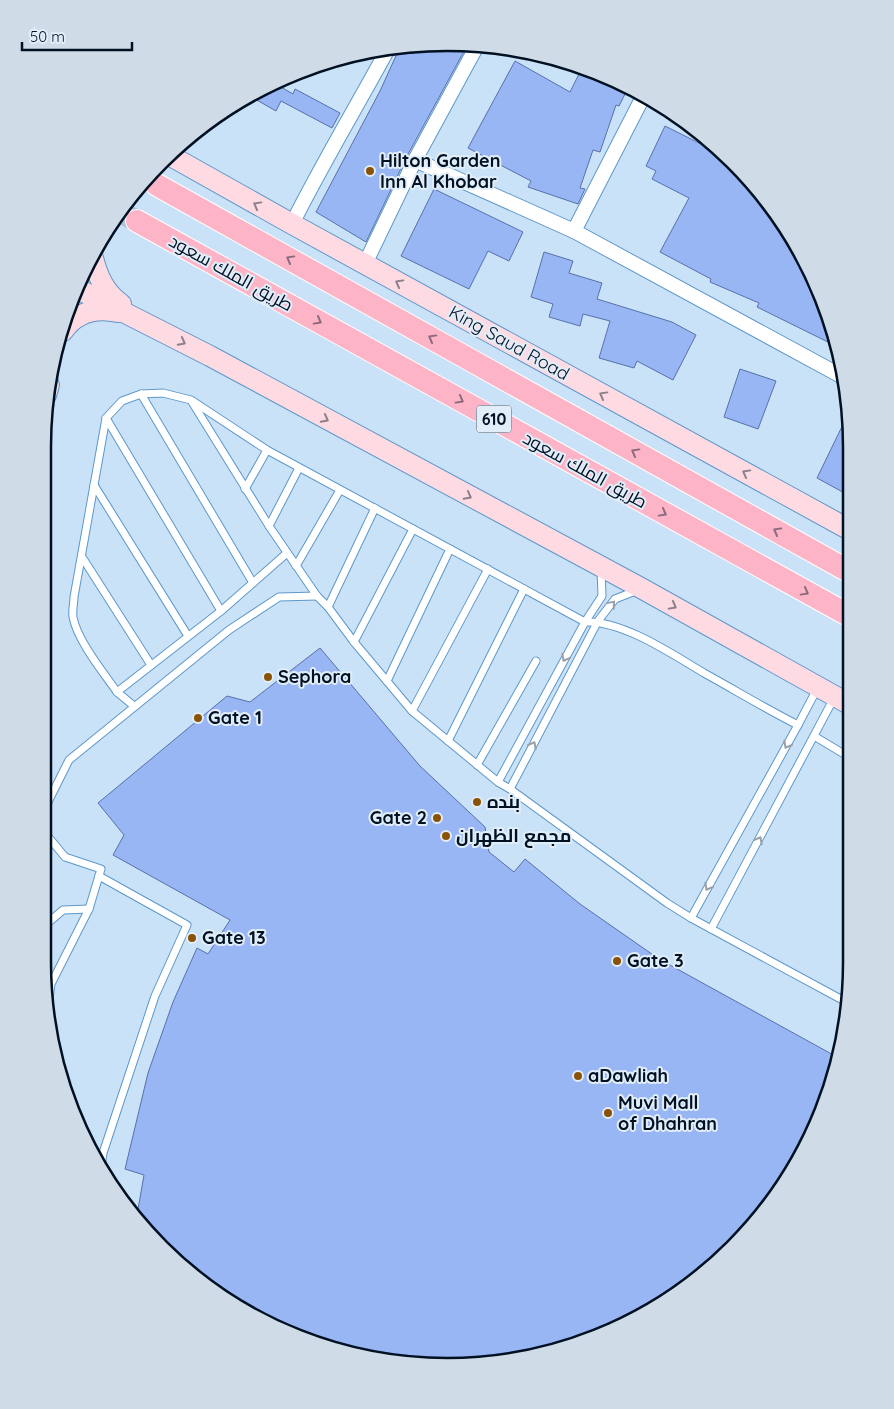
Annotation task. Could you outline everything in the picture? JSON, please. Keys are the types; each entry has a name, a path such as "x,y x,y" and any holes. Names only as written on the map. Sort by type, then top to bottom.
{"main road":[{"path":"181,154 228,188"},
{"name":"King Saud Road","path":"175,159 843,526"},
{"path":"172,162 187,166"},
{"name":"610","path":"157,185 843,568"},
{"name":"طريق الملك سعود","path":"137,221 843,612"},
{"path":"95,267 96,273 113,298 156,328"},
{"path":"83,292 156,328 600,568 641,588 842,701"},
{"path":"72,320 88,311 110,310 128,314"}],"street":[{"path":"364,264 415,160 474,52"},
{"path":"292,224 313,182 384,57"},
{"path":"574,231 641,102"},
{"path":"415,160 574,231 835,372"}],"lane":[{"path":"134,706 117,692 93,658 79,633 73,616 74,597 106,418 122,401 141,394 163,393 191,400 267,450 585,622 598,621 628,632 666,650 798,725"},
{"path":"141,394 253,583"},
{"path":"191,400 245,489 317,596 412,711 498,782 510,788 667,902 691,918 841,999"},
{"path":"106,418 221,611"},
{"path":"245,489 267,450"},
{"path":"269,526 299,468"},
{"path":"94,486 188,636"},
{"path":"296,566 340,490"},
{"path":"328,607 374,508"},
{"path":"354,642 412,529"},
{"path":"387,681 450,549"},
{"path":"117,692 221,611 287,552"},
{"path":"82,557 151,665"},
{"path":"498,782 585,622 602,596 600,568"},
{"path":"412,711 488,569"},
{"path":"510,788 598,621 615,599 641,588"},
{"path":"448,741 524,589"},
{"path":"51,796 69,760 229,630 279,597 317,596"},
{"path":"477,765 536,661"},
{"path":"691,918 818,686"},
{"path":"711,929 814,736 842,701"},
{"path":"814,736 843,753"},
{"path":"51,840 65,858 101,869 88,909 52,985"},
{"path":"99,876 187,925 155,996 102,1157"},
{"path":"51,920 63,910 88,909"}],"building":[{"name":"Hilton Garden Inn Al Khobar","path":"421,52 464,52 407,156 366,242 316,212 380,91 396,55"},
{"path":"515,61 570,92 579,74 625,94 619,106 616,105 600,152 593,150 580,188 585,189 578,204 528,187 531,181 468,148"},
{"path":"282,88 293,94 295,89 340,113 332,128 281,101 276,111 257,100"},
{"path":"665,126 703,145 727,167 761,206 790,249 813,296 828,342 757,307 759,303 710,282 711,279 660,252 689,198 652,179 656,171 646,166"},
{"path":"434,189 523,232 509,261 488,251 469,289 401,256"},
{"path":"544,252 573,261 569,273 602,283 597,299 672,322 696,335 673,380 637,361 634,368 599,358 610,321 583,314 580,326 549,317 553,304 531,297"},
{"path":"740,369 776,381 758,429 724,417"},
{"path":"842,426 843,492 817,478"},
{"path":"320,648 420,766 485,827 489,852 514,872 525,859 580,904 659,959 831,1054 813,1113 790,1160 776,1182 745,1223 708,1260 688,1276 645,1305 622,1317 574,1337 549,1344 524,1350 473,1357 421,1357 395,1354 370,1350 320,1337 296,1328 249,1305 186,1260 138,1209 144,1175 125,1169 148,1073 173,1002 197,948 208,954 230,920 113,855 124,835 98,803 227,696 250,702"}],"tunnel":[{"path":"126,215 137,221"}],"place":[{"name":"Hilton Garden Inn Al Khobar","path":"370,171"},
{"name":"Sephora","path":"268,677"},
{"name":"Gate 1","path":"198,718"},
{"name":"بنده","path":"477,802"},
{"name":"Gate 2","path":"437,818"},
{"name":"مجمع الظهران","path":"446,836"},
{"name":"Gate 13","path":"192,938"},
{"name":"Gate 3","path":"617,961"},
{"name":"aDawliah","path":"578,1076"},
{"name":"Muvi Mall of Dhahran","path":"608,1113"}]}
